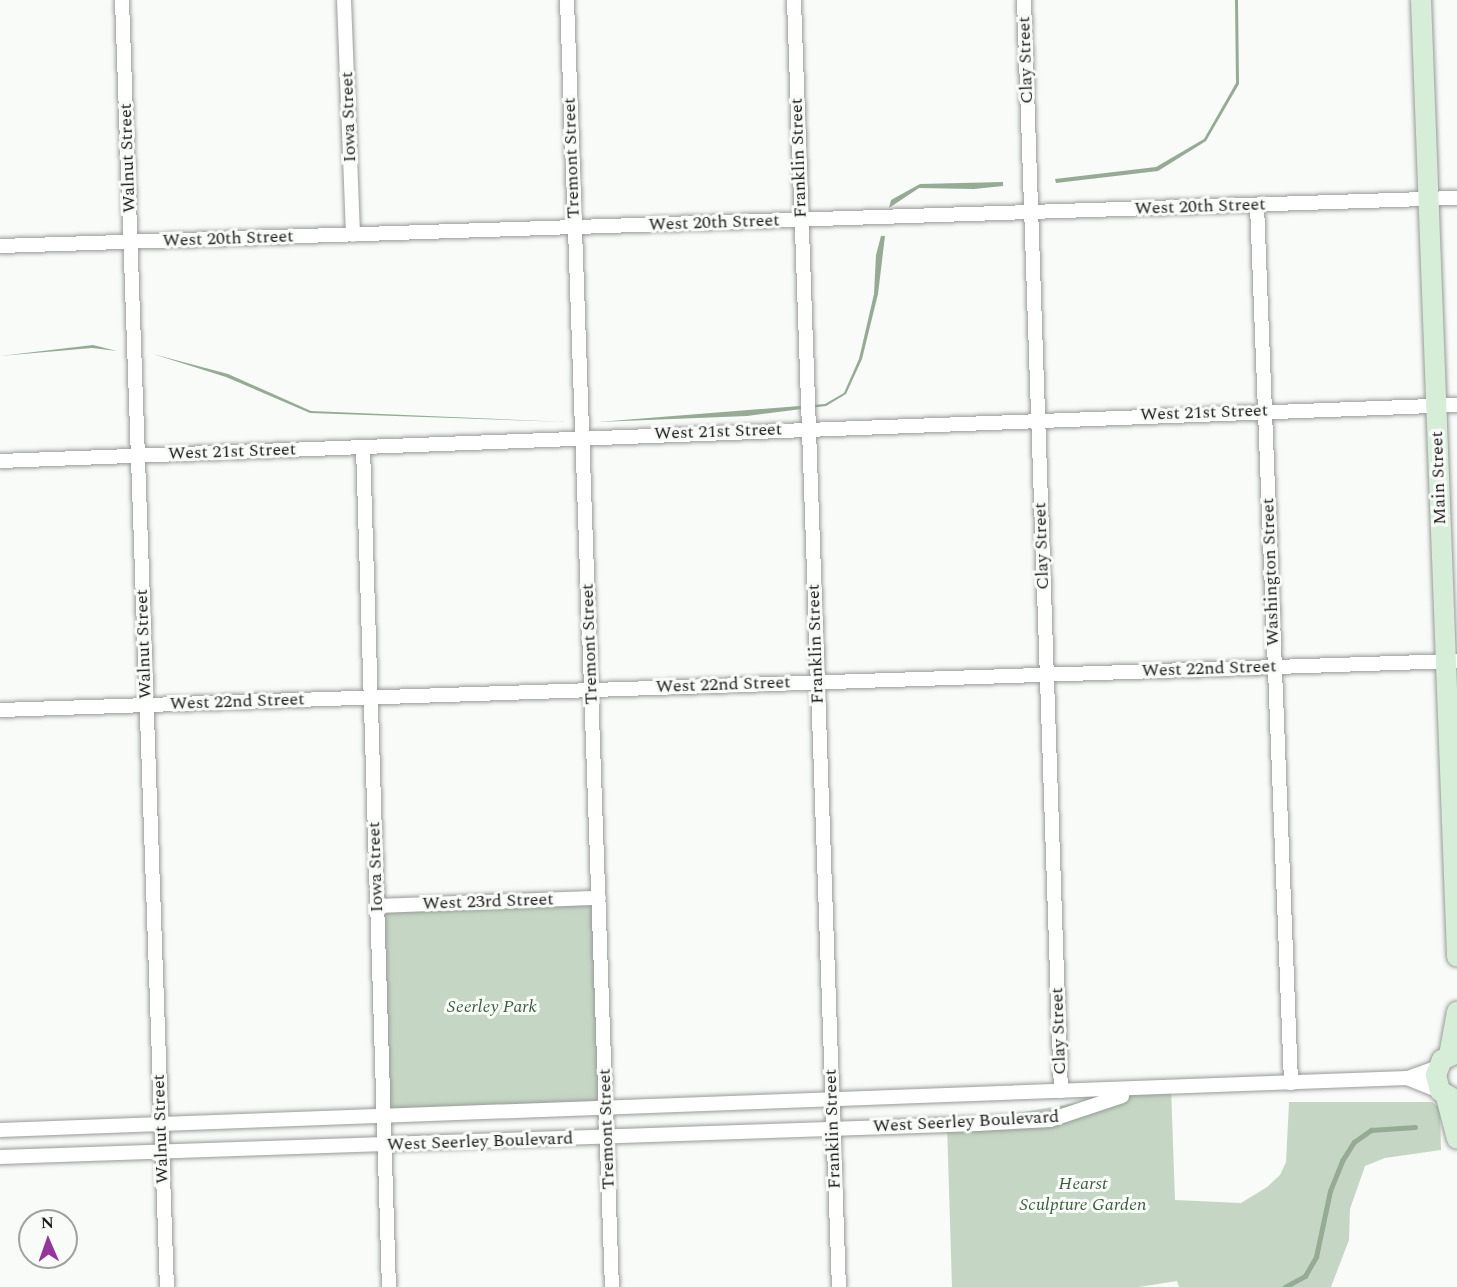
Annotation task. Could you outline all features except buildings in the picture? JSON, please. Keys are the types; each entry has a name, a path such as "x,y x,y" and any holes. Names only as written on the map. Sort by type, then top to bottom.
{"main road":[{"name":"Main Street","path":"1421,0 1436,406 1451,661 1457,956"},
{"path":"1457,1012 1448,1058 1448,1096 1457,1139"}],"street":[{"name":"Walnut Street","path":"122,0 166,1287"},
{"name":"Iowa Street","path":"344,0 353,235"},
{"name":"Tremont Street","path":"567,0 612,1287"},
{"name":"Franklin Street","path":"794,0 839,1287"},
{"name":"Clay Street","path":"1023,0 1061,1091"},
{"name":"West 20th Street","path":"0,246 1457,198"},
{"name":"Washington Street","path":"1257,205 1291,1083"},
{"name":"West 21st Street","path":"0,461 582,438 808,422 1038,420 1265,410 1457,405"},
{"name":"Iowa Street","path":"363,447 389,1287"},
{"name":"West 22nd Street","path":"0,710 1451,661"},
{"name":"West 23rd Street","path":"377,906 599,898"},
{"name":"West Seerley Boulevard","path":"0,1130 1407,1078 1448,1058"},
{"name":"West Seerley Boulevard","path":"1407,1078 1448,1096"},
{"name":"West Seerley Boulevard","path":"0,1157 1050,1120 1108,1098 1171,1087"}],"green space":[{"name":"Seerley Park","path":"599,898 606,1108 384,1116 377,906"},
{"name":"Hearst Sculpture Garden","path":"1171,1087 1175,1200 1241,1203 1267,1187 1280,1175 1286,1162 1289,1102 1432,1102 1440,1108 1441,1150 1385,1158 1365,1166 1350,1209 1349,1240 1331,1287 1179,1287 1177,1281 1139,1287 952,1287 947,1125"}],"shaded area":[{"path":"1235,0 1238,0 1239,84 1206,141 1158,171 1056,183 1055,179 1156,167 1204,139 1236,83"},
{"path":"1003,182 1003,186 974,189 919,188 889,208 891,200 920,184"},
{"path":"881,236 885,236 878,294 862,359 846,394 826,406 747,416 598,422 825,404 844,393 859,359 874,294 876,255"},
{"path":"93,345 117,351 92,348 0,356"},
{"path":"153,354 228,374 311,411 567,422 310,413 226,377"}],"waterway":[{"path":"1285,1287 1305,1276 1316,1257 1330,1191 1342,1161 1354,1142 1371,1130 1415,1127"}]}
